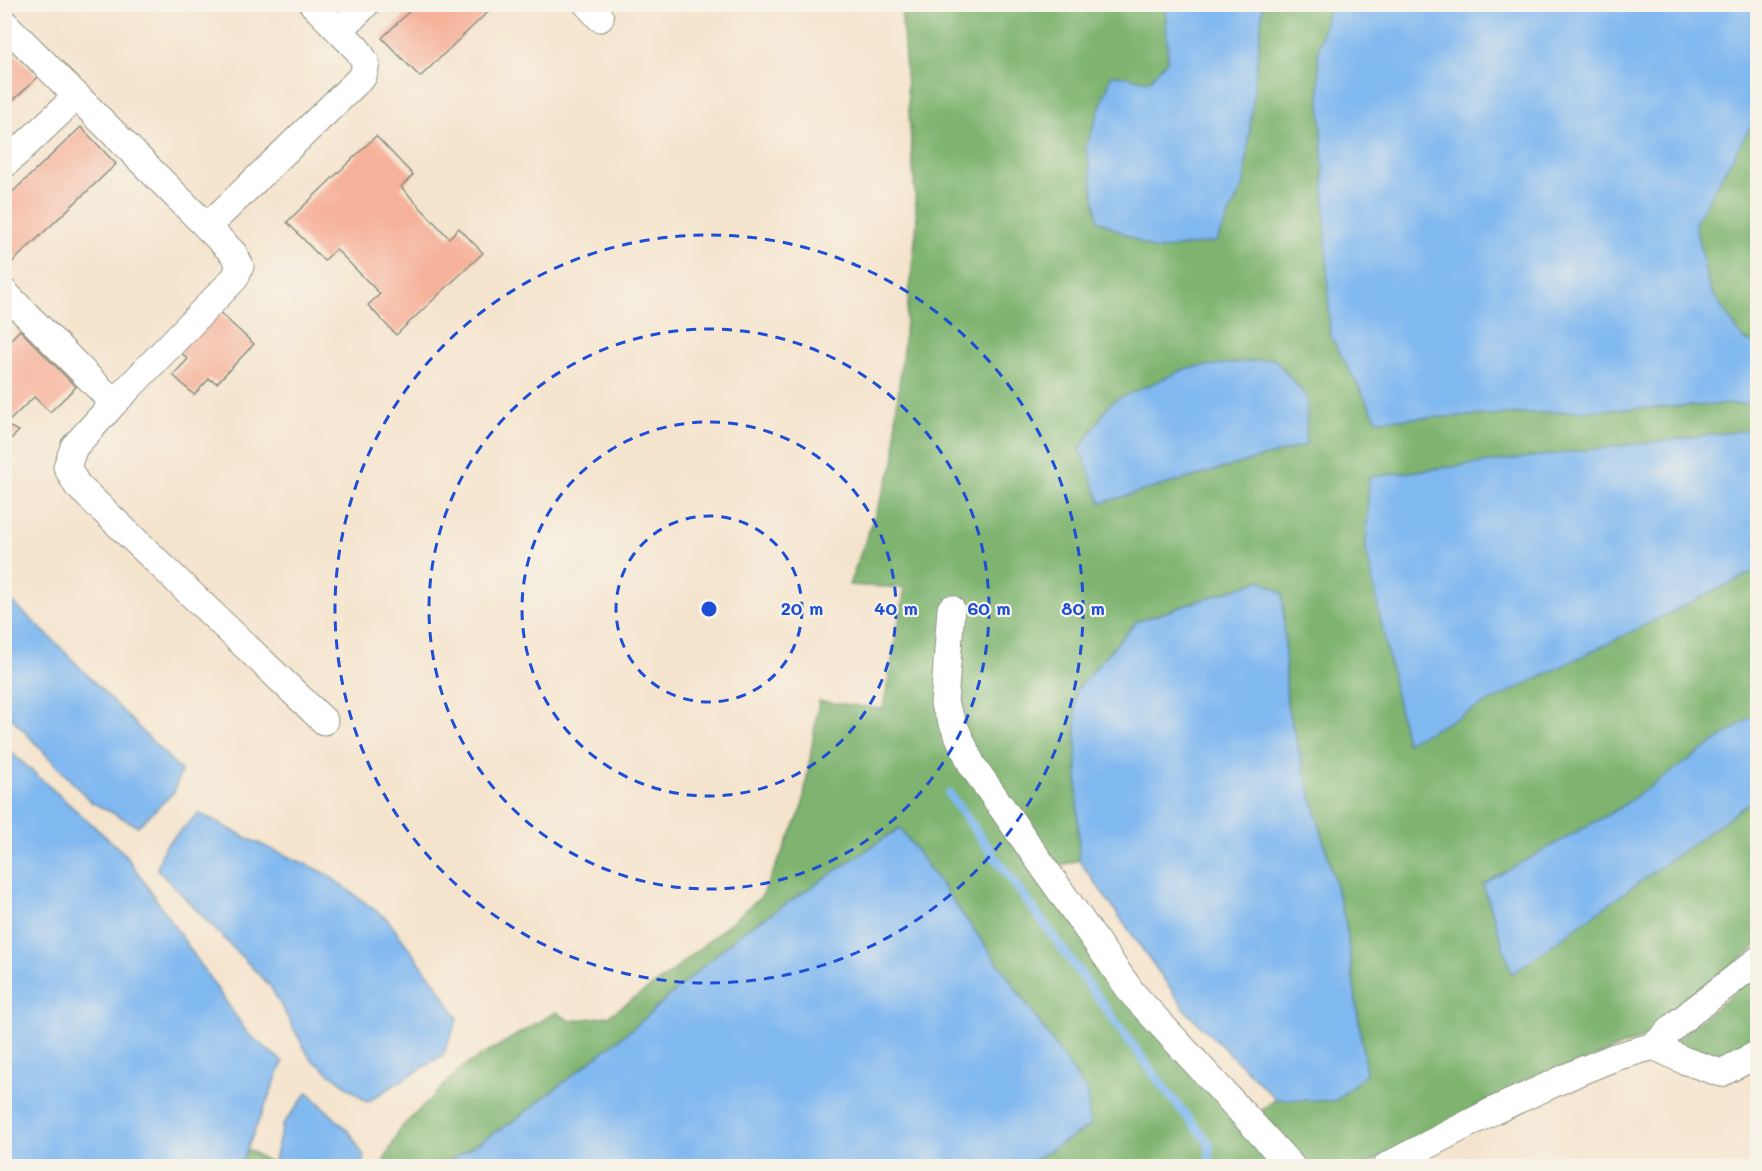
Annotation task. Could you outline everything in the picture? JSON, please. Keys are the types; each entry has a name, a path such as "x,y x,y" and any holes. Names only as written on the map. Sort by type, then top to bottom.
{"street":[{"path":"4,13 18,4"},
{"path":"207,227 363,76 366,63 358,50 313,4"},
{"path":"339,31 366,4"},
{"path":"4,23 234,254 240,266 235,278 74,447 67,467 77,485 324,721"},
{"path":"4,165 77,96"},
{"path":"4,292 114,403"},
{"path":"951,609 944,704 972,765 1132,993 1290,1167"},
{"path":"1387,1167 1493,1111 1583,1070 1615,1057 1654,1046 1679,1022 1758,960"},
{"path":"1654,1046 1683,1060 1721,1073 1758,1054"}],"green space":[{"path":"901,5 1757,5 1757,946 1677,1009 1650,1035 1489,1100 1363,1166 1305,1166 1258,1113 1276,1099 1335,1101 1366,1074 1345,920 1287,706 1283,595 1261,580 1136,622 1075,691 1079,860 1057,867 980,793 1276,1166 1024,1166 1028,1165 1087,1092 1008,977 900,828 743,931 637,1025 514,1121 441,1166 381,1166 401,1128 464,1066 556,1012 570,1021 608,1016 667,976 762,896 802,809 819,701 883,709 905,588 849,585 895,460 896,413 917,222"},
{"path":"1757,974 1757,1041 1721,1061 1673,1043"},
{"path":"247,1149 273,1164 275,1166 240,1166"}],"water":[{"path":"1329,4 1754,5 1758,22 1756,117 1695,223 1709,288 1743,339 1757,345 1757,403 1377,420 1330,335 1318,52"},
{"path":"1165,5 1263,5 1244,184 1216,242 1155,250 1098,220 1086,147 1112,74 1149,81 1168,59"},
{"path":"1274,359 1307,397 1306,445 1101,503 1080,449 1111,402 1187,368"},
{"path":"1757,429 1757,570 1406,743 1366,549 1369,477"},
{"path":"1261,580 1283,594 1287,706 1345,920 1366,1074 1335,1101 1276,1099 1188,1013 1079,860 1075,691 1136,622"},
{"path":"5,595 55,642 181,771 174,792 138,826 91,802 5,711"},
{"path":"1751,717 1757,720 1757,797 1512,974 1483,884 1616,810"},
{"path":"4,746 125,854 248,1034 283,1062 240,1166 5,1166"},
{"path":"199,813 249,839 325,873 387,919 438,987 458,1018 443,1055 367,1102 310,1058 270,986 157,869 164,847"},
{"path":"900,828 1008,977 1087,1092 1090,1126 1024,1166 441,1166 514,1121 637,1025 743,931"},
{"path":"308,1092 352,1135 365,1159 361,1166 275,1166 273,1164 283,1124"}],"building":[{"path":"417,4 496,4 420,77 382,38"},
{"path":"4,42 38,77 4,109"},
{"path":"81,127 116,164 4,270 4,200"},
{"path":"376,136 413,175 401,187 449,238 459,228 483,253 396,335 368,305 380,294 336,249 324,261 287,222"},
{"path":"217,310 254,344 217,383 209,379 194,395 173,375 188,359 179,351"},
{"path":"20,330 76,387 50,412 34,397 5,425 19,431 4,446 4,373 8,370 4,366 4,346"}],"waterway":[{"path":"949,794 1170,1096 1209,1143 1210,1166"}]}
